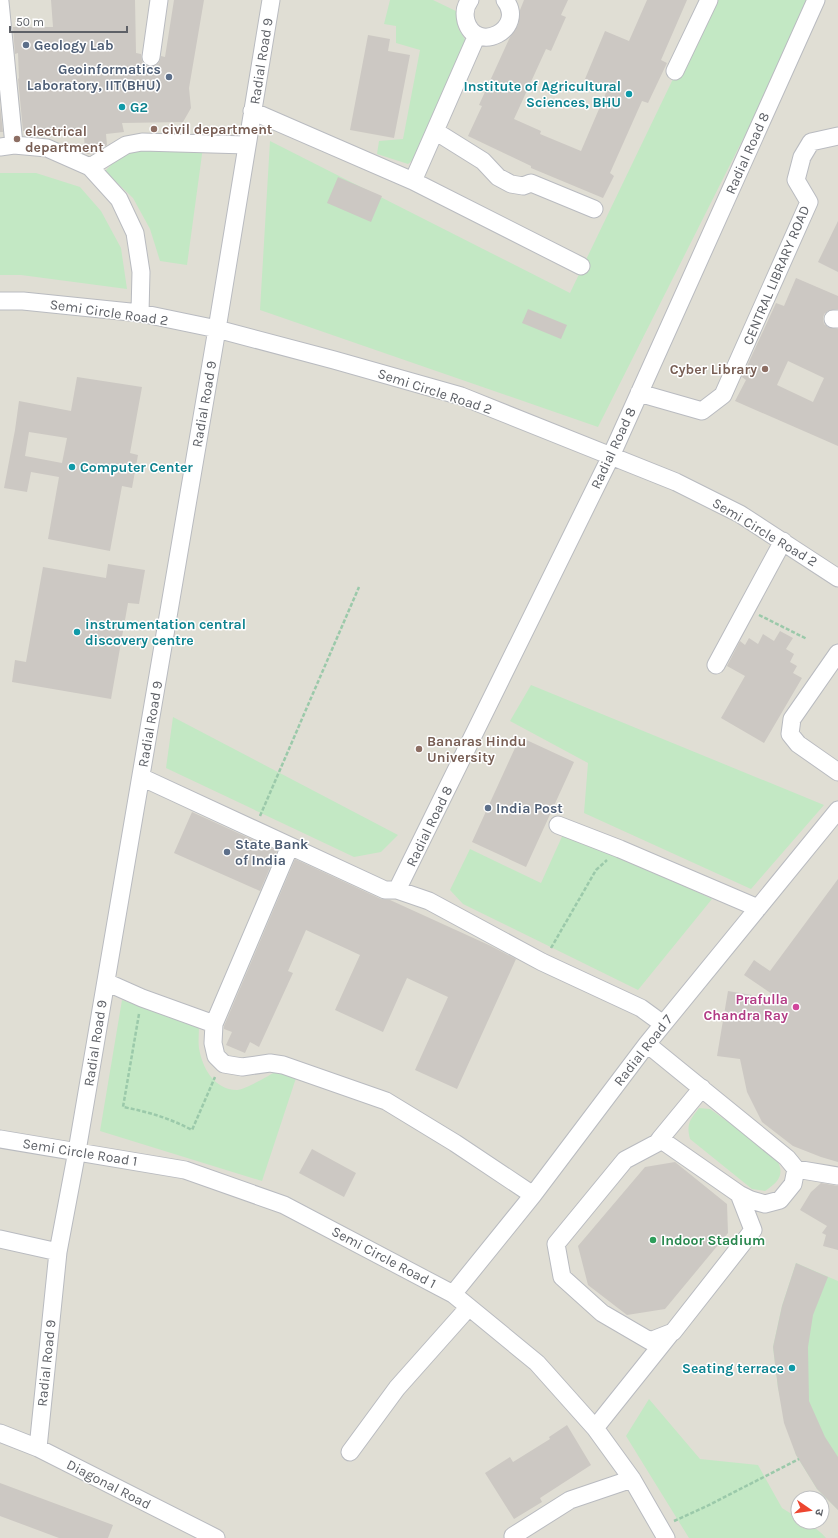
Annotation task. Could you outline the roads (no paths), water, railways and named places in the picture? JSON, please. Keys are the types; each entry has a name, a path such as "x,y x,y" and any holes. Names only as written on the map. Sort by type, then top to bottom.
{"lane":[{"path":"151,57 160,0"},
{"name":"Radial Road 9","path":"38,1448 58,1252 77,1151 141,777 271,0"},
{"path":"466,1 465,19 468,27 477,35 488,38 496,36 508,26 510,10 505,0"},
{"path":"676,71 709,0"},
{"name":"Radial Road 8","path":"397,890 611,456 816,0"},
{"path":"0,2 7,146 47,148 90,167 119,199 136,233 141,272 140,313"},
{"path":"413,181 477,35"},
{"path":"252,111 413,181 581,266"},
{"path":"435,131 483,161 498,177 511,184 523,186 532,183 594,209"},
{"name":"CENTRAL LIBRARY ROAD","path":"639,393 702,411 723,395 809,202 796,180 802,157 811,142 838,136"},
{"path":"90,167 126,146 142,142 247,145"},
{"name":"Semi Circle Road 2","path":"0,301 23,301 140,313 217,329 461,396 676,482 740,514 838,578"},
{"path":"716,665 783,541"},
{"path":"838,653 792,719 790,734 798,744 838,772"},
{"path":"141,777 385,890 397,890 429,901 542,962 641,1008 663,1024"},
{"name":"Radial Road 7","path":"453,1294 533,1195 647,1044 838,810"},
{"path":"558,825 620,849 758,908"},
{"path":"290,846 214,1024 213,1043 216,1056 224,1064 242,1067 270,1063 283,1064 386,1101 455,1143 533,1195"},
{"path":"106,982 142,998 214,1024"},
{"path":"647,1044 787,1158 796,1169 838,1176"},
{"path":"673,1332 650,1341 602,1313 562,1277 556,1244 625,1160 657,1143 702,1088"},
{"name":"Semi Circle Road 1","path":"0,1139 185,1170 284,1205 453,1294 537,1363 595,1428 632,1479 663,1532"},
{"path":"660,1139 739,1194 751,1200 766,1204 780,1200 793,1184 796,1169"},
{"path":"595,1428 753,1230 739,1194"},
{"path":"0,1239 58,1252"},
{"path":"350,1452 397,1388 469,1307"},
{"name":"Diagonal Road","path":"0,1433 38,1448 216,1538"},
{"path":"513,1536 570,1500 632,1479"}],"place":[{"name":"Geology Lab","path":"26,45"},
{"name":"Geoinformatics Laboratory, IIT(BHU)","path":"169,77"},
{"name":"Institute of Agricultural Sciences, BHU","path":"629,94"},
{"name":"G2","path":"122,107"},
{"name":"civil department","path":"154,129"},
{"name":"electrical department","path":"17,139"},
{"name":"Cyber Library","path":"765,369"},
{"name":"Computer Center","path":"72,467"},
{"name":"instrumentation central discovery centre","path":"77,632"},
{"name":"Banaras Hindu University","path":"419,749"},
{"name":"India Post","path":"488,808"},
{"name":"State Bank of India","path":"227,852"},
{"name":"Prafulla Chandra Ray","path":"796,1007"},
{"name":"Indoor Stadium","path":"653,1240"},
{"name":"Seating terrace","path":"792,1368"}]}
